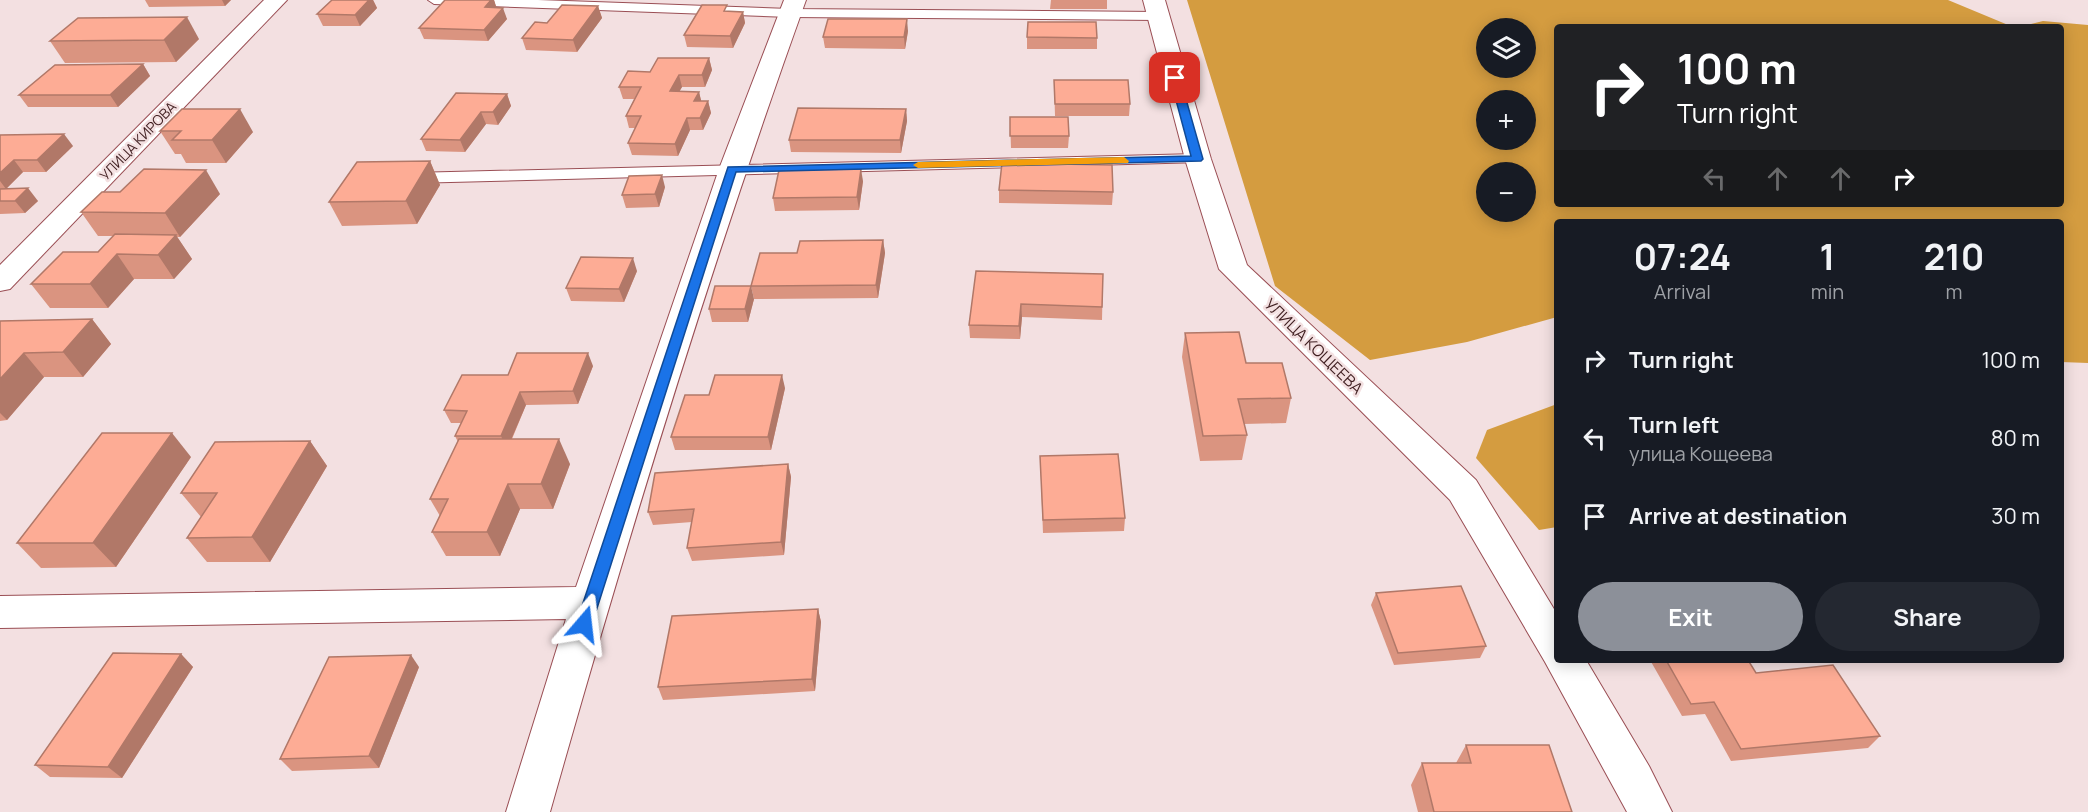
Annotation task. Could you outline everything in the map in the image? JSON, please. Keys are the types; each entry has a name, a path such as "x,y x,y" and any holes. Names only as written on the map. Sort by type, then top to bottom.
{"street":[{"name":"УЛИЦА КИРОВА","path":"0,282 276,0"},
{"path":"528,812 590,603 732,169 792,6"},
{"name":"УЛИЦА КОЩЕЕВА","path":"1156,8 1198,159 1234,269 1463,490 1554,644"},
{"path":"0,612 590,603"},
{"path":"1565,663 1634,780 1650,812"}],"lane":[{"path":"434,0 792,6 1156,8"},
{"path":"402,178 1198,159"}],"shaded area":[{"path":"1187,0 1948,0 2006,24 1554,24 1554,207 2064,207 2064,24 2031,24 2043,21 2088,25 2088,363 2064,362 2064,219 1554,219 1554,318 1467,342 1370,360 1275,286"},
{"path":"1554,405 1554,528 1539,530 1476,458 1487,430"}],"building":[{"path":"332,0 369,0 355,15 317,14"},
{"path":"445,0 491,0 485,7 503,8 484,30 419,28"},
{"path":"562,5 598,6 573,40 522,38 535,22 547,23"},
{"path":"702,5 727,5 724,11 743,12 730,36 684,35"},
{"path":"187,17 164,40 50,41 78,18"},
{"path":"828,19 907,19 904,37 823,37"},
{"path":"1028,22 1096,22 1097,38 1027,37"},
{"path":"658,58 709,58 702,75 679,75 670,91 699,92 694,101 708,101 700,118 687,118 675,144 628,143 641,116 626,116 641,87 619,87 628,71 650,72"},
{"path":"143,64 110,95 19,95 55,65"},
{"path":"1054,80 1128,80 1130,104 1055,104"},
{"path":"456,93 507,94 493,112 481,112 460,140 421,139"},
{"path":"798,108 906,109 900,140 789,140"},
{"path":"182,109 240,109 212,140 172,140 181,131 160,131"},
{"path":"1010,117 1068,117 1069,136 1010,136"},
{"path":"64,134 37,160 14,160 0,173 0,135"},
{"path":"430,161 406,201 329,202 357,162"},
{"path":"1002,163 1112,165 1113,192 999,190"},
{"path":"144,169 206,170 165,213 81,212 102,192 120,192"},
{"path":"861,169 857,197 773,198 779,170"},
{"path":"662,175 655,194 622,195 629,176"},
{"path":"28,188 15,201 0,201 0,189"},
{"path":"115,234 176,235 158,255 117,254 90,284 31,284 63,252 98,252"},
{"path":"883,240 876,285 751,286 760,253 797,253 800,241"},
{"path":"581,257 633,258 619,289 566,288"},
{"path":"976,271 1103,274 1102,307 1021,304 1019,326 969,325"},
{"path":"715,286 751,286 745,309 709,309"},
{"path":"92,319 63,352 24,353 0,379 0,321"},
{"path":"1239,332 1246,363 1282,363 1291,398 1238,399 1247,435 1203,436 1185,333"},
{"path":"517,353 588,353 573,391 520,392 501,436 455,436 467,411 444,410 462,375 508,375"},
{"path":"715,375 782,375 768,437 671,437 685,395 709,395"},
{"path":"102,433 172,433 93,543 17,543"},
{"path":"459,439 559,439 541,484 508,484 487,532 432,532 448,499 430,499"},
{"path":"310,441 252,537 187,538 217,493 181,493 215,442"},
{"path":"1118,454 1125,518 1043,520 1040,456"},
{"path":"788,464 781,542 687,548 694,509 648,512 655,473"},
{"path":"1461,586 1486,646 1398,653 1376,593"},
{"path":"818,609 812,679 658,687 672,616"},
{"path":"113,653 181,654 108,767 35,765"},
{"path":"411,655 369,756 280,759 329,657"},
{"path":"1668,663 1750,663 1756,673 1833,665 1880,736 1741,749 1714,702 1691,704"},
{"path":"1466,745 1549,745 1572,812 1434,812 1422,763 1471,763"}],"slow traffic":[{"path":"918,165 1124,161"}],"route":[{"path":"584,624 732,169 1198,159 1175,78"}]}
